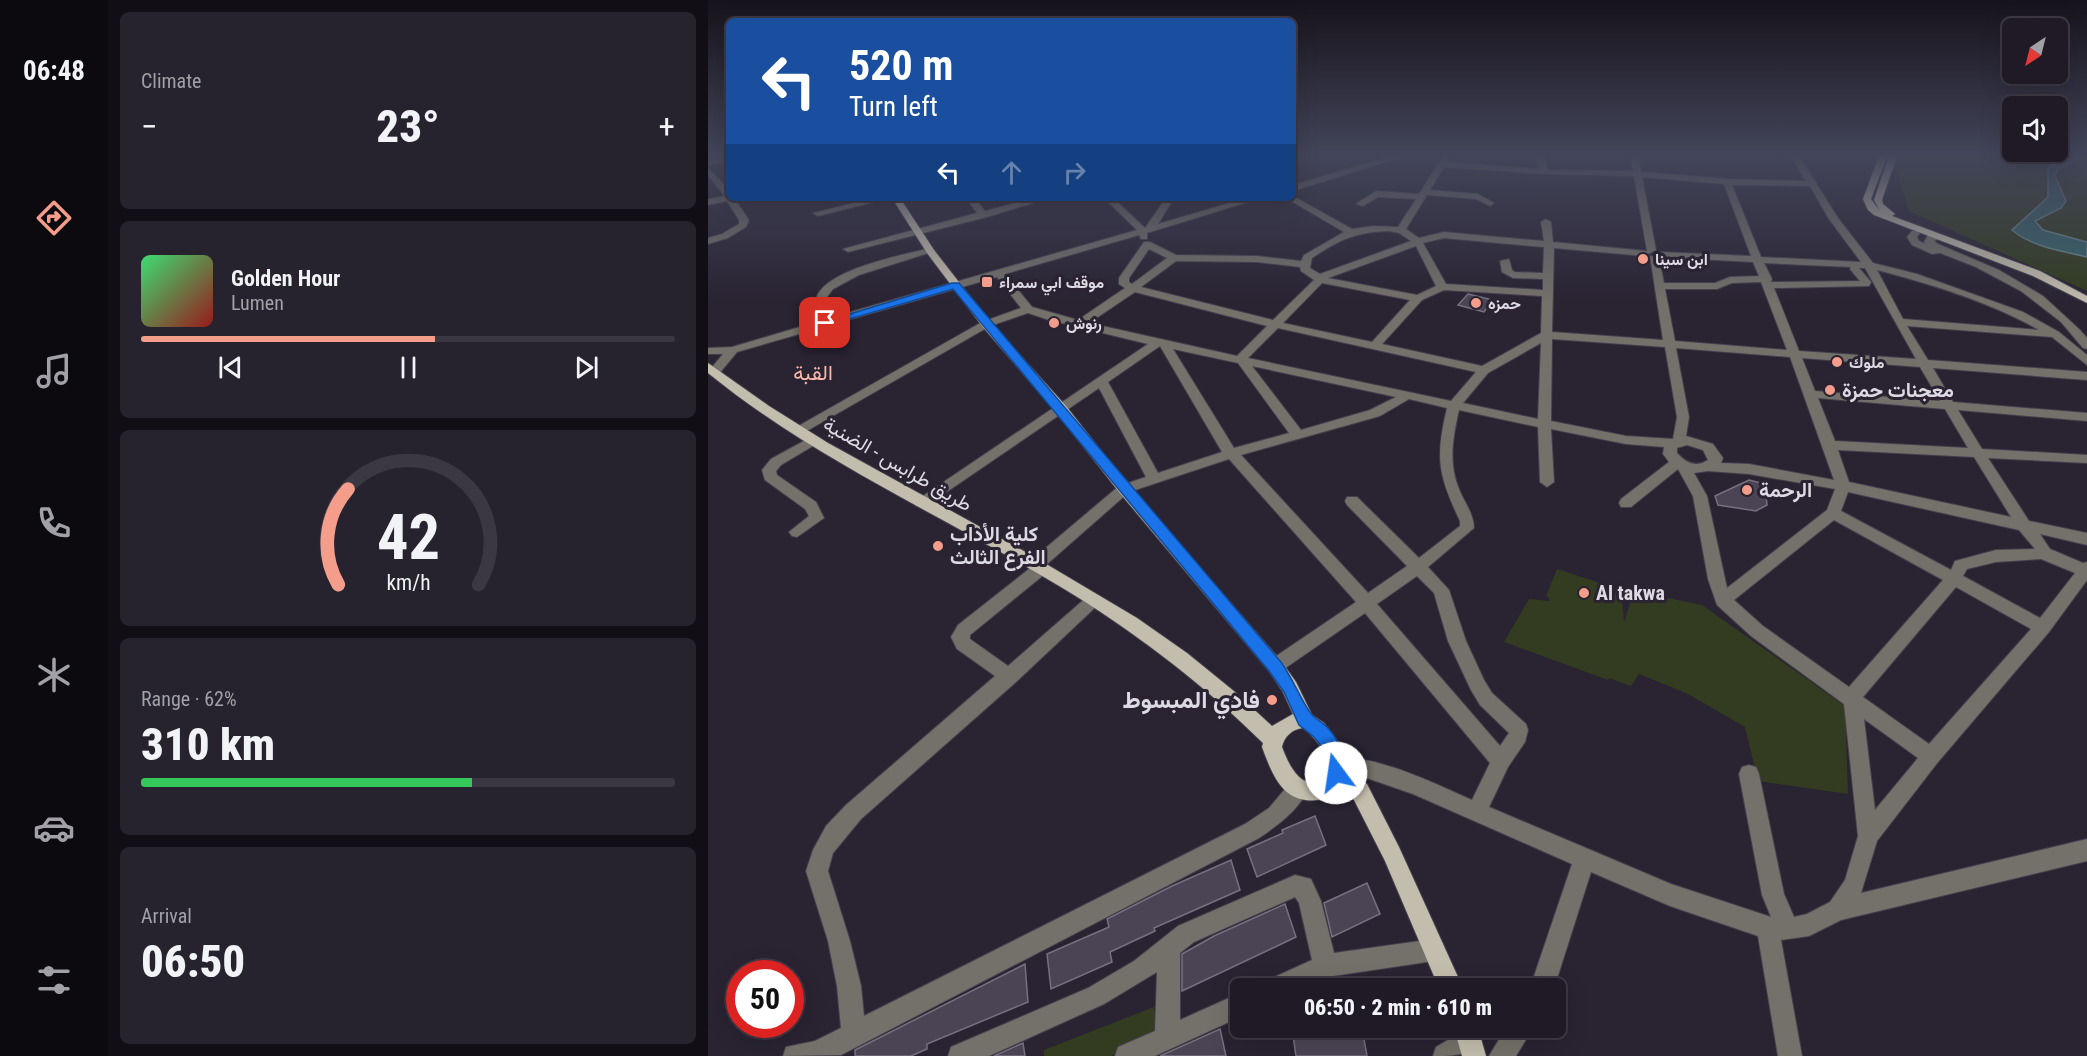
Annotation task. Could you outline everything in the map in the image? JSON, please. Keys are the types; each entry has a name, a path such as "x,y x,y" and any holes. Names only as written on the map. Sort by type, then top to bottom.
{"main road":[{"path":"900,205 930,251 986,324 1061,409 1124,489 1275,666 1290,687 1305,720 1320,731 1328,742 1337,770 1360,791 1392,854 1447,978"},
{"path":"1870,205 1878,213 1892,220 2046,276 2087,300"},
{"path":"1879,205 1921,230 2027,264 2087,294"},
{"name":"طريق طرابس - الضنية","path":"712,374 813,441 1094,601 1187,662 1253,718 1273,740"},
{"path":"1305,720 1291,722 1275,734 1273,740 1272,747 1277,760 1290,781 1298,789 1306,792 1319,791 1331,784 1337,770"}],"street":[{"path":"708,241 730,234 743,225 744,220 734,205"},
{"path":"818,213 854,205"},
{"path":"976,205 984,215"},
{"path":"848,249 1019,205"},
{"path":"1117,205 1147,228"},
{"path":"1164,205 1147,228 1147,244 1124,278 1124,284 1274,324 1484,370"},
{"path":"708,351 733,350 1230,205"},
{"path":"1303,205 1351,232"},
{"path":"1401,230 1416,205"},
{"path":"1644,205 1683,417 1676,442 1670,450 1700,496 1716,579 1723,600 1757,631 1931,756"},
{"path":"1723,600 1833,513 1843,486 1830,445 1737,205"},
{"path":"1826,205 1851,244 1869,266 1922,362 1977,453 2024,525 2041,543 2042,552"},
{"path":"1546,222 1549,245 1544,424 1547,482"},
{"path":"1418,298 1321,280 1305,269 1304,264 1311,252 1351,232 1382,229 1408,231 1419,241 1442,287"},
{"path":"1921,230 1912,237 1914,242 1920,246 1978,265"},
{"path":"1240,361 1274,324 1321,280 1342,267 1444,235 1653,254 1869,266 1931,282 2025,317 2055,334 2087,361"},
{"path":"1937,236 1929,240 1930,244 1978,265 2041,298 2062,316 2087,346"},
{"path":"1147,244 1174,258 1257,259 1304,264"},
{"path":"804,329 821,314 820,298 839,281 860,271 930,251"},
{"path":"1080,324 1174,258"},
{"path":"1505,261 1507,272 1513,275 1547,276"},
{"path":"1659,286 1717,286 1730,280 1865,285 1866,282 1855,269"},
{"path":"998,272 1028,309 1080,324 1240,361 1626,440 1694,441 1763,472"},
{"path":"1375,345 1418,298 1442,287 1546,293"},
{"path":"798,432 986,324 1028,309"},
{"path":"1899,322 2055,334"},
{"path":"1275,666 1454,541 1468,525 1451,488 1446,468 1446,440 1454,405 1484,370 1546,335 2087,376"},
{"path":"921,502 1161,343"},
{"path":"1161,343 1230,453 1366,603 1501,761"},
{"path":"712,374 733,350"},
{"path":"1240,361 1298,434"},
{"path":"1102,382 1154,478"},
{"path":"1810,394 2087,417"},
{"path":"1010,677 963,644 960,637 964,630 1124,489 1230,453 1375,413 1408,395"},
{"path":"1683,417 1716,458 1714,463 1707,468 1700,496"},
{"path":"1626,440 1695,469 1763,472 1843,486 2087,539"},
{"path":"796,532 817,518 811,506 770,477 769,470 776,462 813,441"},
{"path":"1830,445 2087,459"},
{"path":"1626,503 1678,462"},
{"path":"1352,501 1441,590 1446,600 1457,642 1477,685 1491,704 1519,730 1518,736 1501,761 1477,812"},
{"path":"1833,513 2043,627"},
{"path":"1838,910 1854,885 1868,836 1931,756 2043,627 2086,569 2042,552 2036,555 1996,556 1969,561 1961,565 1953,580 1864,678 1852,700 1868,836"},
{"path":"854,1034 849,986 839,941 817,871 818,861 826,844 853,813 1094,601"},
{"path":"1337,770 1352,766 1371,770 1477,812 1670,895 1778,928 1809,925 1838,910 2087,850"},
{"path":"1749,774 1778,928 1790,1056"},
{"path":"795,1056 816,1053 1252,831 1276,815 1298,789"},
{"path":"1545,978 1585,858"},
{"path":"960,1056 1096,996 1142,969 1186,934 1295,886 1303,887 1310,901 1325,966"},
{"path":"1167,1038 1168,948"},
{"path":"1298,978 1325,966 1434,950"},
{"path":"1127,1056 1230,1010"},
{"path":"1501,1056 1514,1038"},
{"path":"1445,1056 1470,1041"}],"shaded area":[{"path":"1907,205 2087,205 2087,291 1909,211"},
{"path":"2039,205 2063,205 2035,221 2043,230 2087,242 2087,257 2038,244 2012,230"},
{"path":"1557,569 1621,590 1624,622 1634,591 1702,605 1845,706 1848,794 1758,781 1745,727 1688,694 1639,674 1631,686 1609,678 1608,680 1504,642 1529,599 1549,601 1546,596"},
{"path":"1154,1007 1159,1034 1111,1056 1044,1056 1044,1050"}],"building":[{"name":"حمزه","path":"1468,294 1493,300 1484,312 1458,305"},
{"name":"الرحمة","path":"1749,480 1765,484 1767,505 1756,511 1718,505 1715,496"},
{"path":"1315,816 1326,845 1257,877 1247,849 1283,833 1282,830"},
{"path":"1231,860 1240,890 1154,928 1155,931 1110,952 1112,962 1051,989 1047,954 1109,927 1107,919 1172,886"},
{"path":"1367,883 1380,914 1332,937 1324,903"},
{"path":"1285,904 1296,937 1182,991 1182,954 1214,936"},
{"path":"1025,964 1028,1002 927,1044 927,1049 911,1056 855,1056 855,1050"},
{"path":"1220,1029 1226,1056 1160,1056"},
{"path":"1293,1038 1364,1038 1367,1056 1296,1056"},
{"path":"1023,1043 1025,1056 994,1056"}],"place":[{"name":"ابن سينا","path":"1643,259"},
{"name":"موقف ابي سمراء","path":"987,282"},
{"name":"حمزه","path":"1476,303"},
{"name":"رنوش","path":"1054,323"},
{"name":"ملوك","path":"1837,362"},
{"name":"معجنات حمزة","path":"1830,390"},
{"name":"الرحمة","path":"1747,490"},
{"name":"كلية الأداب الفرع الثالث","path":"938,546"},
{"name":"Al takwa","path":"1584,593"},
{"name":"فادي المبسوط","path":"1272,700"}],"district":[{"name":"القبة","path":"813,373"}],"route":[{"path":"825,323 955,285 1275,666 1290,687 1305,720 1320,731 1328,742 1338,767 1336,773"}]}
